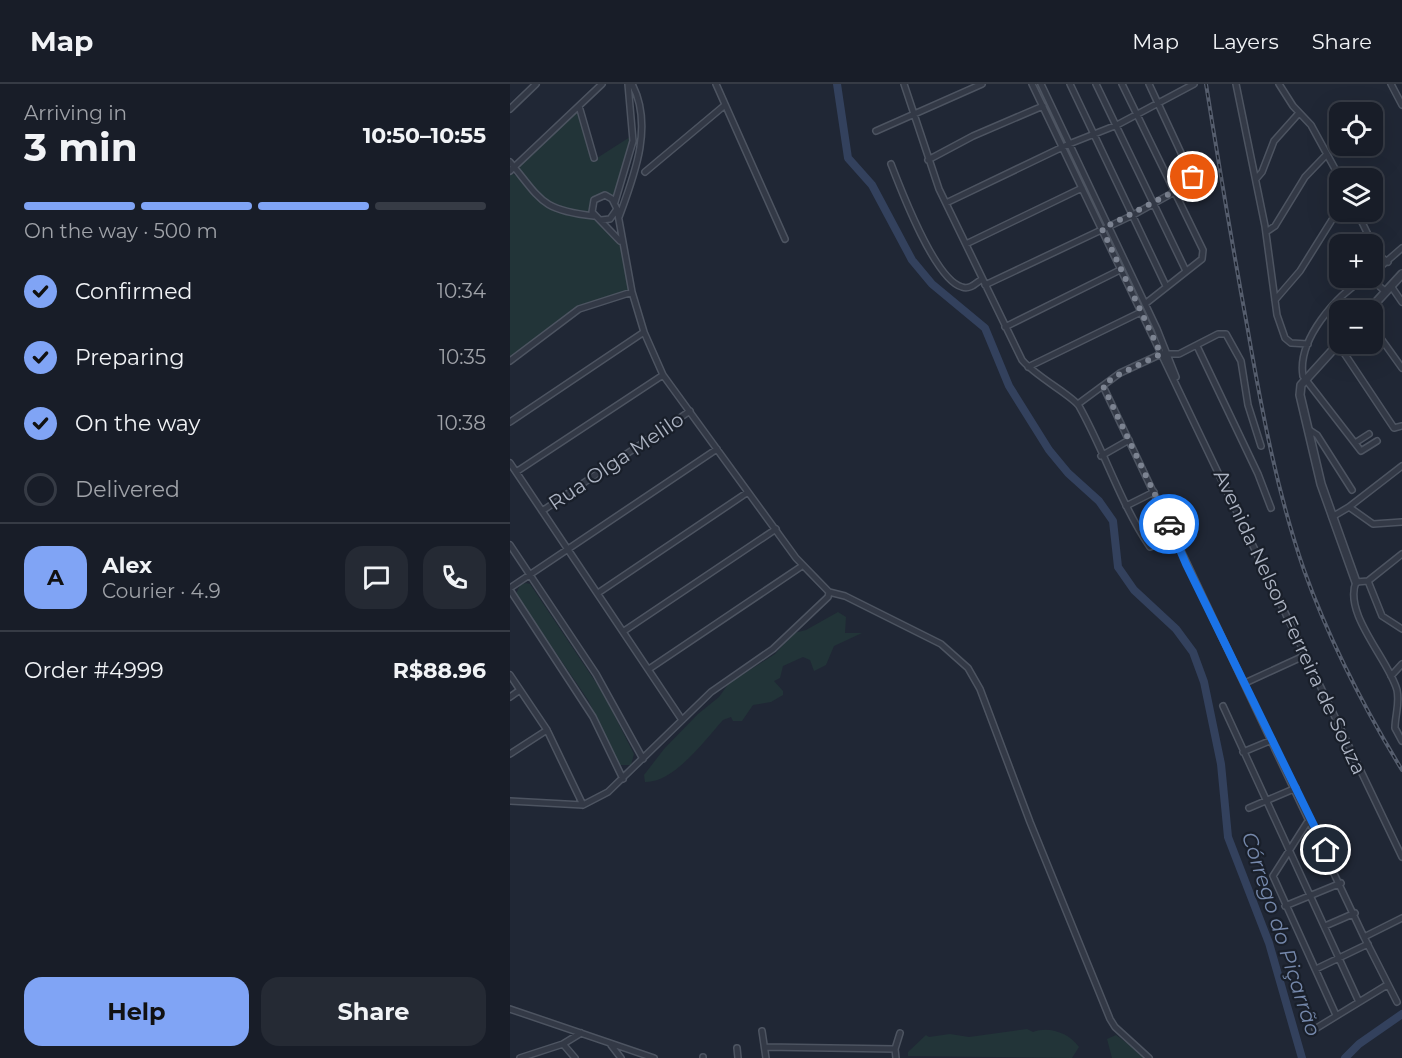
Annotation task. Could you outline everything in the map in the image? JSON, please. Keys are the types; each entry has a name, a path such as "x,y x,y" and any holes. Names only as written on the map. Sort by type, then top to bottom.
{"street":[{"path":"510,109 536,84"},
{"path":"602,84 511,167 542,201 555,210 594,216 602,220 621,242"},
{"path":"630,84 633,135 616,199 616,209 632,291 644,332 663,375 802,566 829,592 844,596 941,644 968,668 980,689 1030,822 1110,1019 1115,1027 1149,1058"},
{"path":"618,218 642,147 638,98 630,84"},
{"path":"716,84 785,239"},
{"path":"904,84 928,160 946,203 1005,327 1028,367 1078,404 1101,456 1147,544 1151,548 1175,537"},
{"path":"876,131 982,84"},
{"name":"Avenida Nelson Ferreira de Souza","path":"1032,84 1059,149 1105,228 1145,304 1168,354 1179,387"},
{"name":"Avenida Nelson Ferreira de Souza","path":"1041,84 1105,228 1120,270 1179,387 1402,857"},
{"path":"1070,84 1166,286"},
{"path":"1096,84 1186,271"},
{"path":"1122,84 1203,250 1202,259 1145,304"},
{"path":"985,285 1155,204 1194,180 1149,84"},
{"path":"1175,84 1178,91"},
{"path":"946,203 1069,144 1138,115 1194,84"},
{"path":"1236,84 1266,232 1277,315 1286,338 1291,343 1308,344"},
{"path":"1279,84 1299,113 1311,125 1335,168"},
{"path":"1391,84 1402,104"},
{"path":"645,172 725,105"},
{"path":"579,106 594,158"},
{"path":"928,160 973,136 1043,106"},
{"path":"1256,179 1262,172 1274,141 1299,113"},
{"path":"1266,232 1275,226 1305,177 1327,154"},
{"path":"891,164 912,216 943,272 963,288 968,288 982,279"},
{"path":"966,244 1082,188"},
{"path":"594,216 592,204 597,198 609,196 616,199 626,198"},
{"path":"602,220 610,219 616,209"},
{"path":"1275,300 1300,271 1331,222"},
{"path":"1362,222 1378,255 1388,262"},
{"path":"1383,265 1402,248"},
{"path":"1005,327 1120,270"},
{"path":"1378,300 1402,274"},
{"path":"1383,286 1402,302"},
{"path":"1352,288 1337,299 1308,344 1301,362 1305,379 1361,451 1377,441"},
{"path":"510,362 579,309 632,291"},
{"path":"1028,367 1141,312"},
{"path":"510,422 644,332"},
{"path":"1078,404 1114,377 1161,354 1179,354 1218,334 1226,334 1241,361 1248,405 1261,446"},
{"path":"1383,341 1402,368"},
{"name":"Avenida Nelson Ferreira de Souza","path":"1197,346 1258,474 1271,508"},
{"path":"1329,354 1305,379 1301,385 1300,395 1321,484 1356,582 1353,589 1354,603 1391,676 1398,704 1395,728 1402,741"},
{"path":"1346,354 1394,428 1402,426"},
{"path":"516,472 663,375"},
{"path":"1103,386 1397,1002"},
{"name":"Rua Olga Melilo","path":"542,511 690,411"},
{"path":"1308,429 1317,435 1352,490"},
{"path":"1355,443 1369,434"},
{"path":"1101,456 1129,440"},
{"path":"623,779 593,717 510,589 717,449"},
{"path":"510,463 682,720"},
{"path":"1332,517 1349,507 1402,466"},
{"path":"1396,470 1400,476"},
{"path":"598,593 748,492"},
{"path":"1126,506 1154,492"},
{"path":"1349,507 1373,524 1402,522"},
{"path":"624,631 776,529"},
{"path":"510,545 596,674 643,759"},
{"path":"1356,582 1368,581 1402,554"},
{"path":"650,669 802,566"},
{"path":"1368,581 1383,616 1402,629"},
{"path":"510,801 583,805 608,792 717,686 786,638 828,597 829,592"},
{"path":"1245,683 1306,655"},
{"path":"1391,676 1402,664"},
{"path":"510,675 547,730 583,805"},
{"path":"510,697 520,690"},
{"path":"1223,706 1359,1002"},
{"path":"510,754 547,730"},
{"path":"1243,752 1272,740"},
{"path":"1249,808 1296,788"},
{"path":"1310,818 1273,873 1285,906 1336,1015"},
{"path":"1285,906 1341,883"},
{"path":"1325,926 1355,913"},
{"path":"1364,937 1402,918"},
{"path":"1316,969 1368,944"},
{"path":"1315,1029 1387,985"},
{"path":"510,1009 654,1058"},
{"path":"563,1027 563,1043 575,1058"},
{"path":"762,1031 766,1058"},
{"path":"520,1058 563,1043 581,1033"},
{"path":"896,1058 895,1049 900,1033"},
{"path":"610,1043 621,1058"},
{"path":"765,1047 895,1049"},
{"path":"736,1048 738,1058"},
{"path":"630,1058 635,1052"}],"shaded area":[{"path":"579,106 594,160 633,135 615,201 609,196 595,199 592,212 561,210 594,216 621,242 632,292 589,304 510,361 510,172 524,181 514,167"},
{"path":"530,584 603,693 634,754 631,765 620,765 588,700 516,594 520,585"},
{"path":"838,612 846,617 845,633 862,633 834,646 826,665 814,671 810,660 803,657 783,666 780,678 774,681 783,691 783,695 771,702 753,705 742,721 733,721 731,717 723,720 678,768 667,776 645,782 644,775 664,749 698,714 719,697 729,683 775,654 794,633 806,630"},
{"path":"1027,1029 1033,1032 1052,1030 1058,1032 1070,1038 1079,1047 1072,1058 908,1056 908,1052 926,1035 929,1037 950,1034 969,1037"},
{"path":"1116,1035 1147,1058 1112,1058 1107,1039"}],"waterway":[{"name":"Córrego do Piçarrão","path":"837,84 848,158 872,185 912,260 932,284 985,328 1009,386 1049,450 1068,473 1099,501 1113,521 1118,567 1134,590 1176,629 1193,652 1204,682 1221,764 1228,837 1269,943 1302,1058"},
{"path":"1345,1058 1359,1044 1402,1014"}],"railway":[{"path":"1206,84 1259,392 1271,452 1294,541 1336,647 1360,697 1402,770"}],"way so far":[{"path":"1169,524 1103,386 1114,377 1161,354 1102,229 1176,192 1194,181 1193,177"}],"route":[{"path":"1169,524 1186,564 1326,850"}]}
